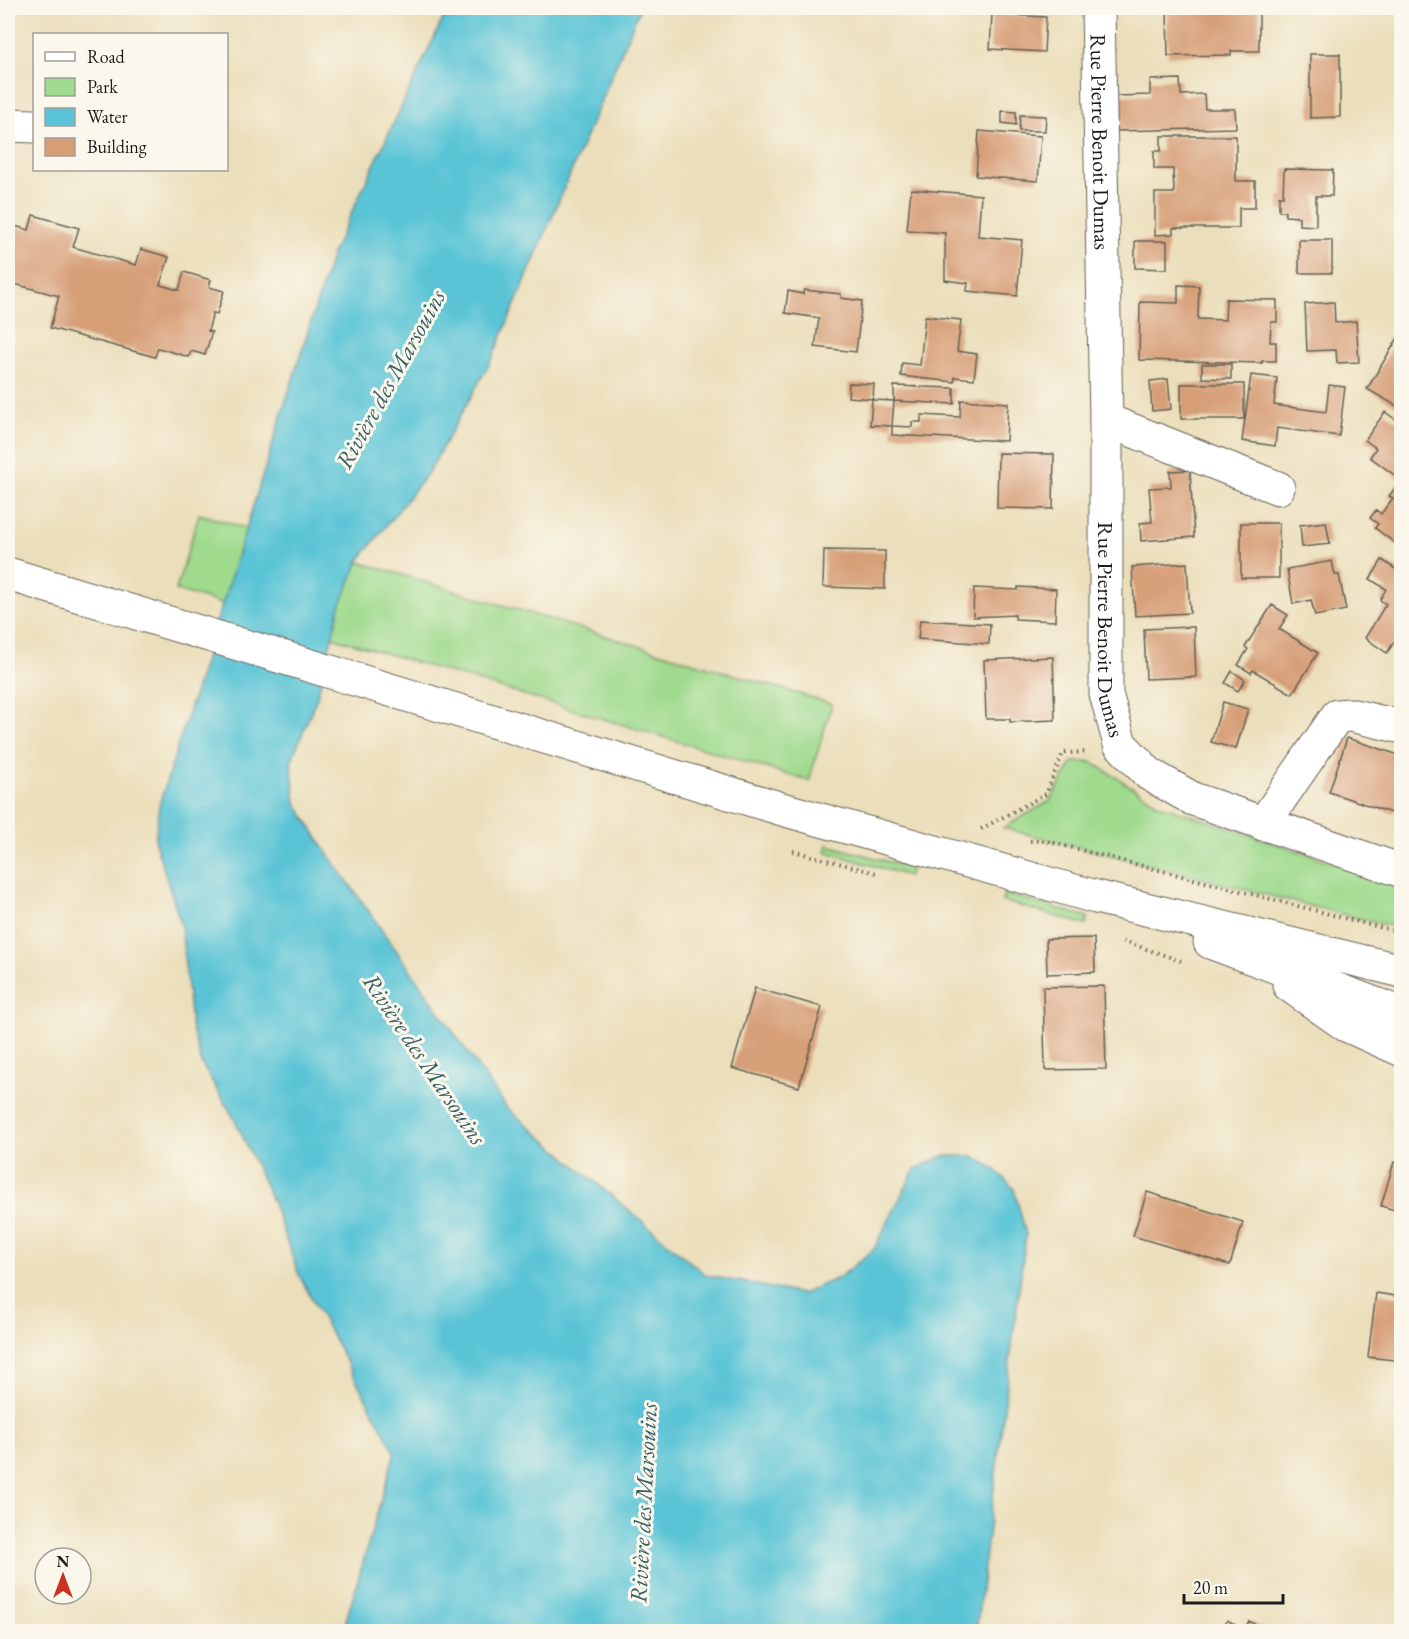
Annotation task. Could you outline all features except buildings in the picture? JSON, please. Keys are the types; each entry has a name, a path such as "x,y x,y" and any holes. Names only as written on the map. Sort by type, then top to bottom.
{"main road":[{"name":"Rue Pierre Benoit Dumas","path":"1098,8 1106,420 1106,694 1120,744 1149,774 1193,799 1401,871"},
{"path":"8,125 33,126"},
{"path":"1106,420 1278,488"},
{"path":"8,574 782,809 1106,899 1401,971"},
{"path":"1263,824 1337,716 1350,715 1401,727"},
{"path":"1106,899 1254,959 1401,1014"},
{"path":"1254,959 1346,1025 1401,1050"}],"path":[{"path":"991,833 981,830 1046,794 1063,753 1090,752 1116,729"},
{"path":"1020,841 1046,841 1401,933"},
{"path":"793,851 877,873"},
{"path":"1112,937 1190,964"}],"green space":[{"path":"199,514 832,704 809,781 176,590"},
{"path":"1073,762 1092,762 1160,805 1401,885 1401,929 1003,828 1050,801"},
{"path":"828,845 911,868 909,876 826,852"},
{"path":"1004,894 1088,917 1086,925 1002,901"}],"water":[{"name":"Rivière des Marsouins","path":"448,8 640,8 493,357 430,470 360,559 340,606 317,697 291,762 296,803 322,845 507,1108 706,1275 802,1294 840,1277 874,1249 915,1169 943,1156 973,1156 995,1169 1014,1189 1026,1234 976,1631 343,1631 395,1452 299,1275 273,1203 234,1118 201,1063 191,1025 181,924 155,842 159,806 332,254"}]}
